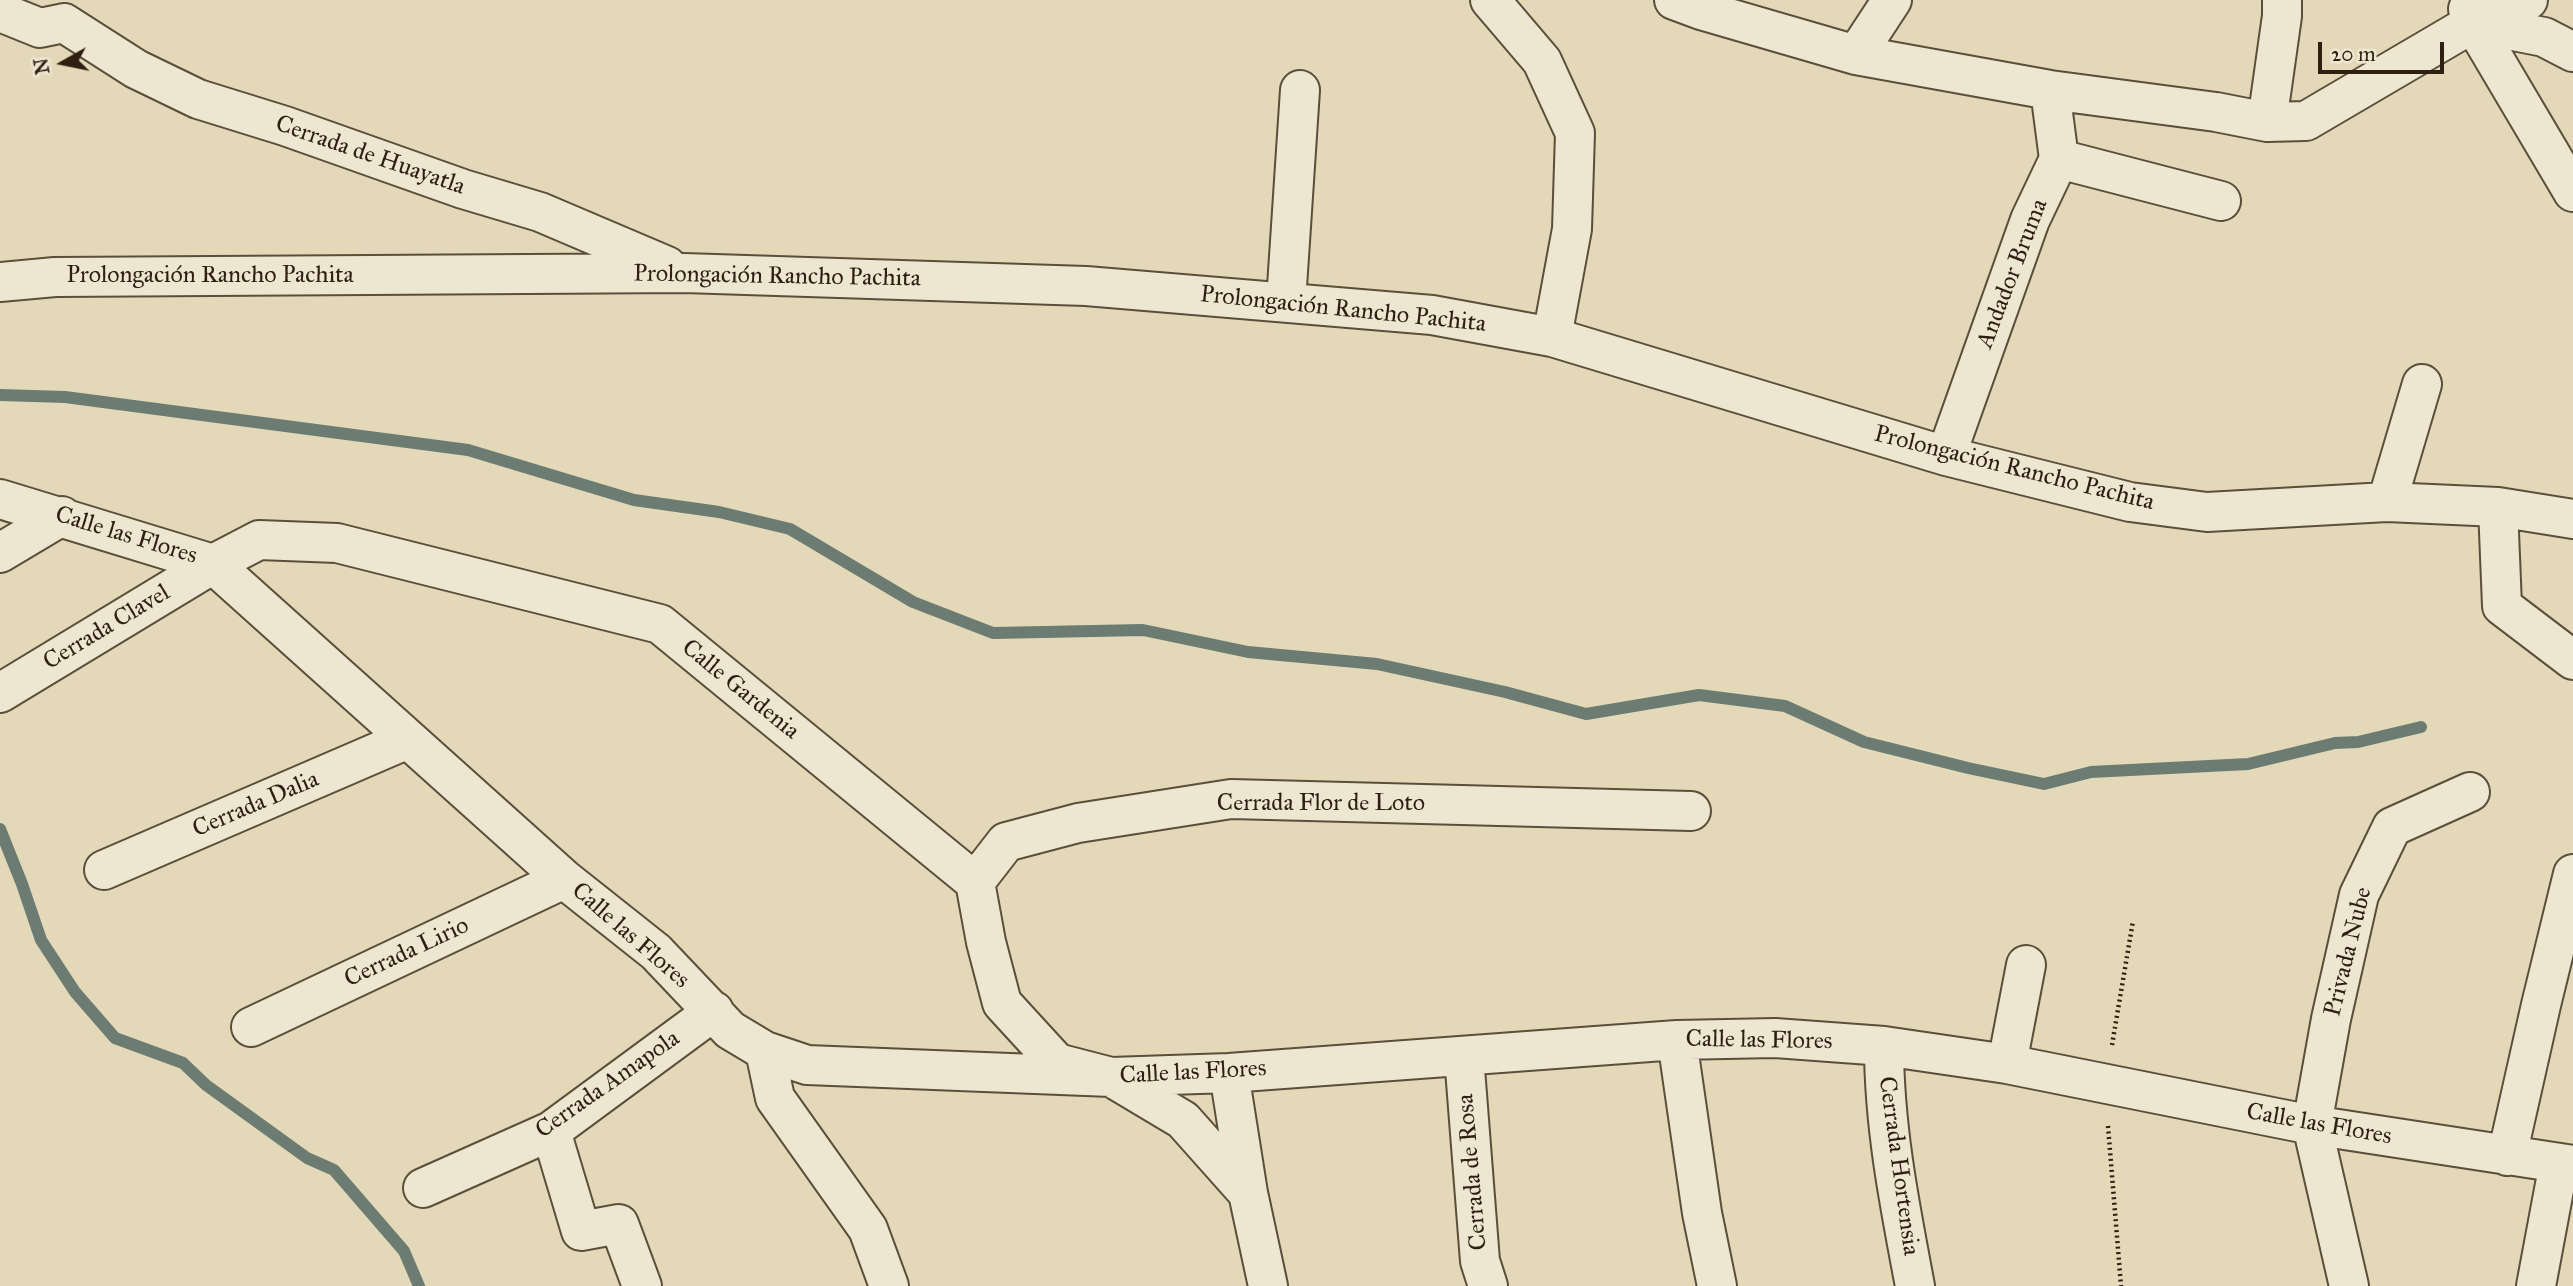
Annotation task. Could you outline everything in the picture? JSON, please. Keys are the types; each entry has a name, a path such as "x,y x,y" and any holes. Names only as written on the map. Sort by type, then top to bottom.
{"street":[{"path":"1490,0 1542,61 1574,133 1572,229 1552,337"},
{"path":"1856,55 1892,0"},
{"path":"2267,122 2282,16 2281,0"},
{"path":"1693,3 1856,55 2050,90 2216,112 2267,122 2306,121 2469,12 2528,0"},
{"path":"0,12 40,27 62,12"},
{"name":"Cerrada de Huayatla","path":"62,12 136,69 198,99 285,126 463,189 540,212 684,273"},
{"path":"2469,12 2544,37 2573,52"},
{"path":"2469,12 2573,192"},
{"path":"1286,302 1300,90"},
{"path":"2050,90 2059,159 2221,201"},
{"name":"Andador Bruma","path":"1946,456 2030,220 2059,159"},
{"name":"Prolongación Rancho Pachita","path":"0,282 55,277 684,273 1086,286 1432,315 1552,337 1946,456 2130,502 2207,512 2387,502 2498,507 2573,519"},
{"path":"2387,502 2422,384"},
{"name":"Calle las Flores","path":"0,499 213,564 564,879 656,952 730,1030 765,1051 807,1065 1111,1077 1229,1073 1677,1040 1775,1038 1884,1046 2007,1064 2312,1125 2566,1164"},
{"path":"2498,507 2502,606 2573,660"},
{"path":"0,553 62,516"},
{"name":"Calle Gardenia","path":"213,564 259,540 337,543 660,624 975,882"},
{"name":"Cerrada Clavel","path":"0,693 213,564"},
{"name":"Cerrada Dalia","path":"104,870 408,739"},
{"name":"Privada Nube","path":"2312,1125 2331,1019 2359,895 2392,827 2470,792"},
{"name":"Cerrada Flor de Loto","path":"975,882 1006,842 1078,823 1231,799 1691,811"},
{"path":"2507,1156 2573,874"},
{"name":"Cerrada Lirio","path":"251,1027 564,879"},
{"path":"975,882 986,942 1002,1003 1057,1063 1111,1077 1183,1120 1248,1193"},
{"path":"2007,1064 2026,965"},
{"name":"Cerrada Amapola","path":"423,1188 551,1131 714,1011"},
{"path":"1677,1040 1702,1213 1717,1286"},
{"name":"Cerrada Hortensia","path":"1884,1046 1884,1082 1896,1183 1915,1286"},
{"path":"765,1051 775,1098 868,1229 889,1286"},
{"name":"Cerrada de Rosa","path":"1464,1056 1480,1261 1488,1286"},
{"path":"1229,1073 1248,1193 1268,1286"},
{"path":"2312,1125 2349,1286"},
{"path":"551,1131 580,1231 619,1224 642,1286"},
{"path":"2536,1286 2566,1164"}],"waterway":[{"path":"0,395 65,397 468,450 634,500 719,512 790,529 913,602 993,633 1143,630 1248,652 1377,664 1505,692 1586,714 1699,695 1785,706 1864,742 2044,784 2091,772 2248,764 2335,743 2358,742 2421,727"},
{"path":"0,829 41,940 75,992 115,1038 183,1063 206,1085 307,1158 334,1170 404,1251 419,1286"}]}
